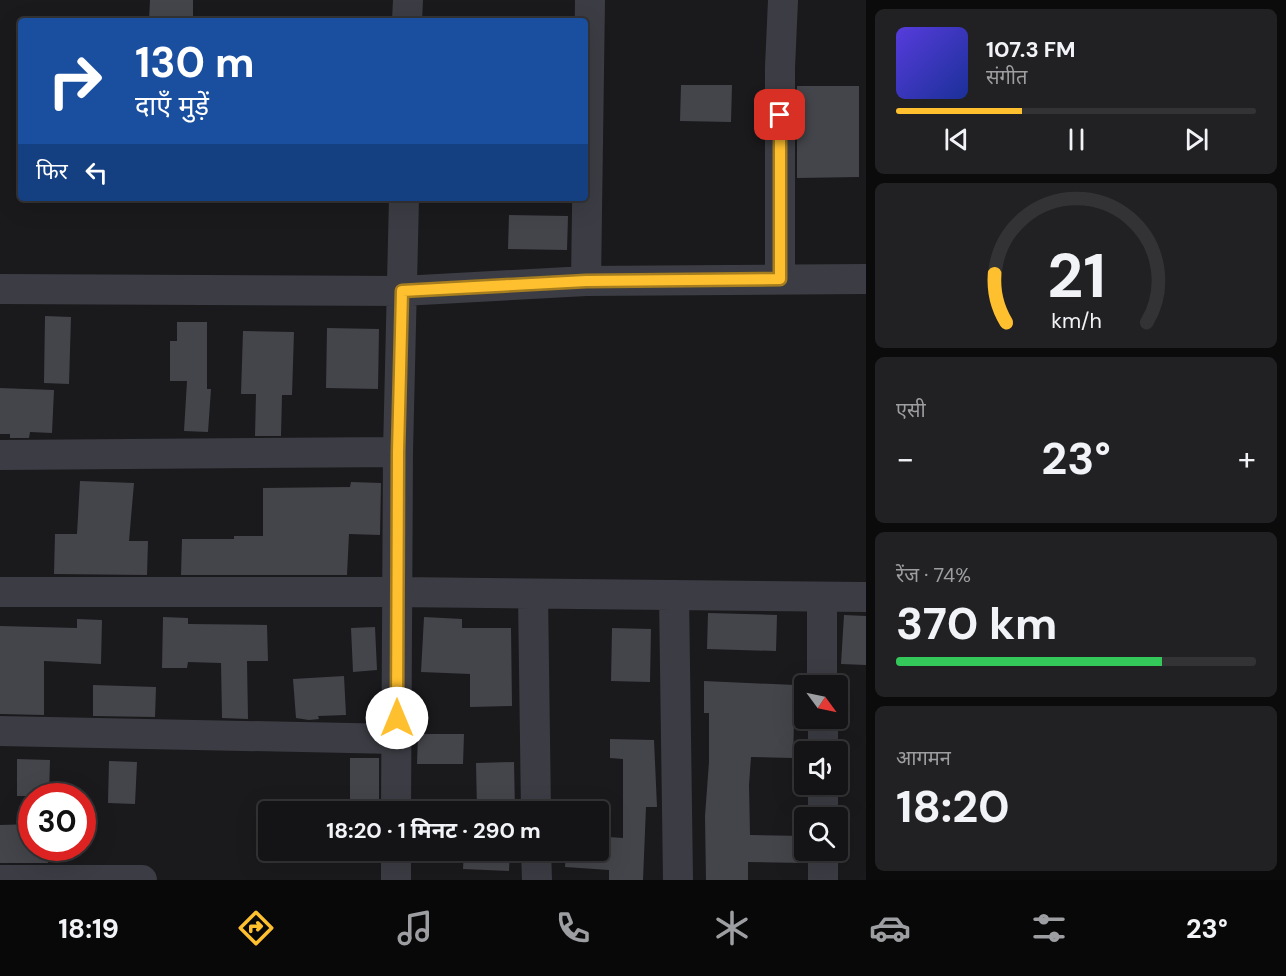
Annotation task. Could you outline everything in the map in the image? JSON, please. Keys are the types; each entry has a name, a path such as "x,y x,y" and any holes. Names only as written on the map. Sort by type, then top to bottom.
{"street":[{"path":"407,18 408,0"},
{"path":"588,140 590,0"},
{"path":"780,279 780,68 783,0"},
{"path":"396,801 398,452 404,201"},
{"path":"586,281 587,201"},
{"path":"0,289 402,291 586,281 866,279"},
{"path":"0,455 398,452"},
{"path":"0,592 398,592 866,597"},
{"path":"533,594 536,801"},
{"path":"674,595 678,880"},
{"path":"822,597 822,675"},
{"path":"0,731 397,739"},
{"path":"396,861 396,880"},
{"path":"536,861 537,880"},
{"path":"823,861 823,880"},
{"path":"0,879 142,880"}],"building":[{"path":"150,0 193,0 193,18 149,18"},
{"path":"681,85 732,85 731,122 680,121"},
{"path":"797,86 859,86 859,177 797,178"},
{"path":"509,215 568,216 567,250 508,249"},
{"path":"45,316 71,317 69,384 44,383"},
{"path":"177,322 207,322 207,389 211,389 208,432 184,431 187,381 170,381 170,341 177,341"},
{"path":"327,328 379,329 378,389 326,388"},
{"path":"243,331 294,332 292,395 282,395 281,436 255,436 256,394 241,394"},
{"path":"0,388 54,390 52,433 30,432 29,438 10,438 10,434 0,434"},
{"path":"80,481 134,483 129,541 148,541 147,575 54,574 55,534 77,534"},
{"path":"351,482 381,483 380,535 349,534 347,575 181,575 182,539 234,539 234,536 263,536 263,488 350,487"},
{"path":"708,613 777,615 776,651 707,649"},
{"path":"844,615 866,616 866,665 841,664"},
{"path":"163,617 188,618 188,624 267,625 268,661 247,661 248,719 222,718 221,663 188,662 187,668 162,668"},
{"path":"424,617 462,619 462,628 511,628 512,706 470,707 470,674 421,672"},
{"path":"77,619 102,620 101,664 44,661 44,715 0,714 0,626 77,628"},
{"path":"375,627 377,670 353,672 351,628"},
{"path":"612,628 651,629 650,682 611,681"},
{"path":"344,676 346,715 318,716 319,719 309,720 296,718 293,679"},
{"path":"704,681 794,685 793,758 751,757 750,835 794,836 794,861 804,861 804,863 748,862 748,880 706,880 705,816 709,762 709,713 704,713"},
{"path":"93,685 156,687 155,717 93,716"},
{"path":"418,734 464,734 463,764 417,764"},
{"path":"610,739 654,740 657,807 646,807 643,880 609,880 609,870 565,867 565,861 609,861 609,837 623,838 623,759 610,758"},
{"path":"350,758 379,758 379,801 350,801"},
{"path":"17,759 50,760 49,783 18,783 17,796"},
{"path":"109,761 137,762 135,804 108,803"},
{"path":"514,762 515,801 477,801 476,763"},
{"path":"18,824 18,861 48,861 48,863 0,863 0,825"},
{"path":"463,861 509,861 509,871 463,869"}],"route":[{"path":"397,718 398,452 402,291 586,281 780,279 780,115"}]}
